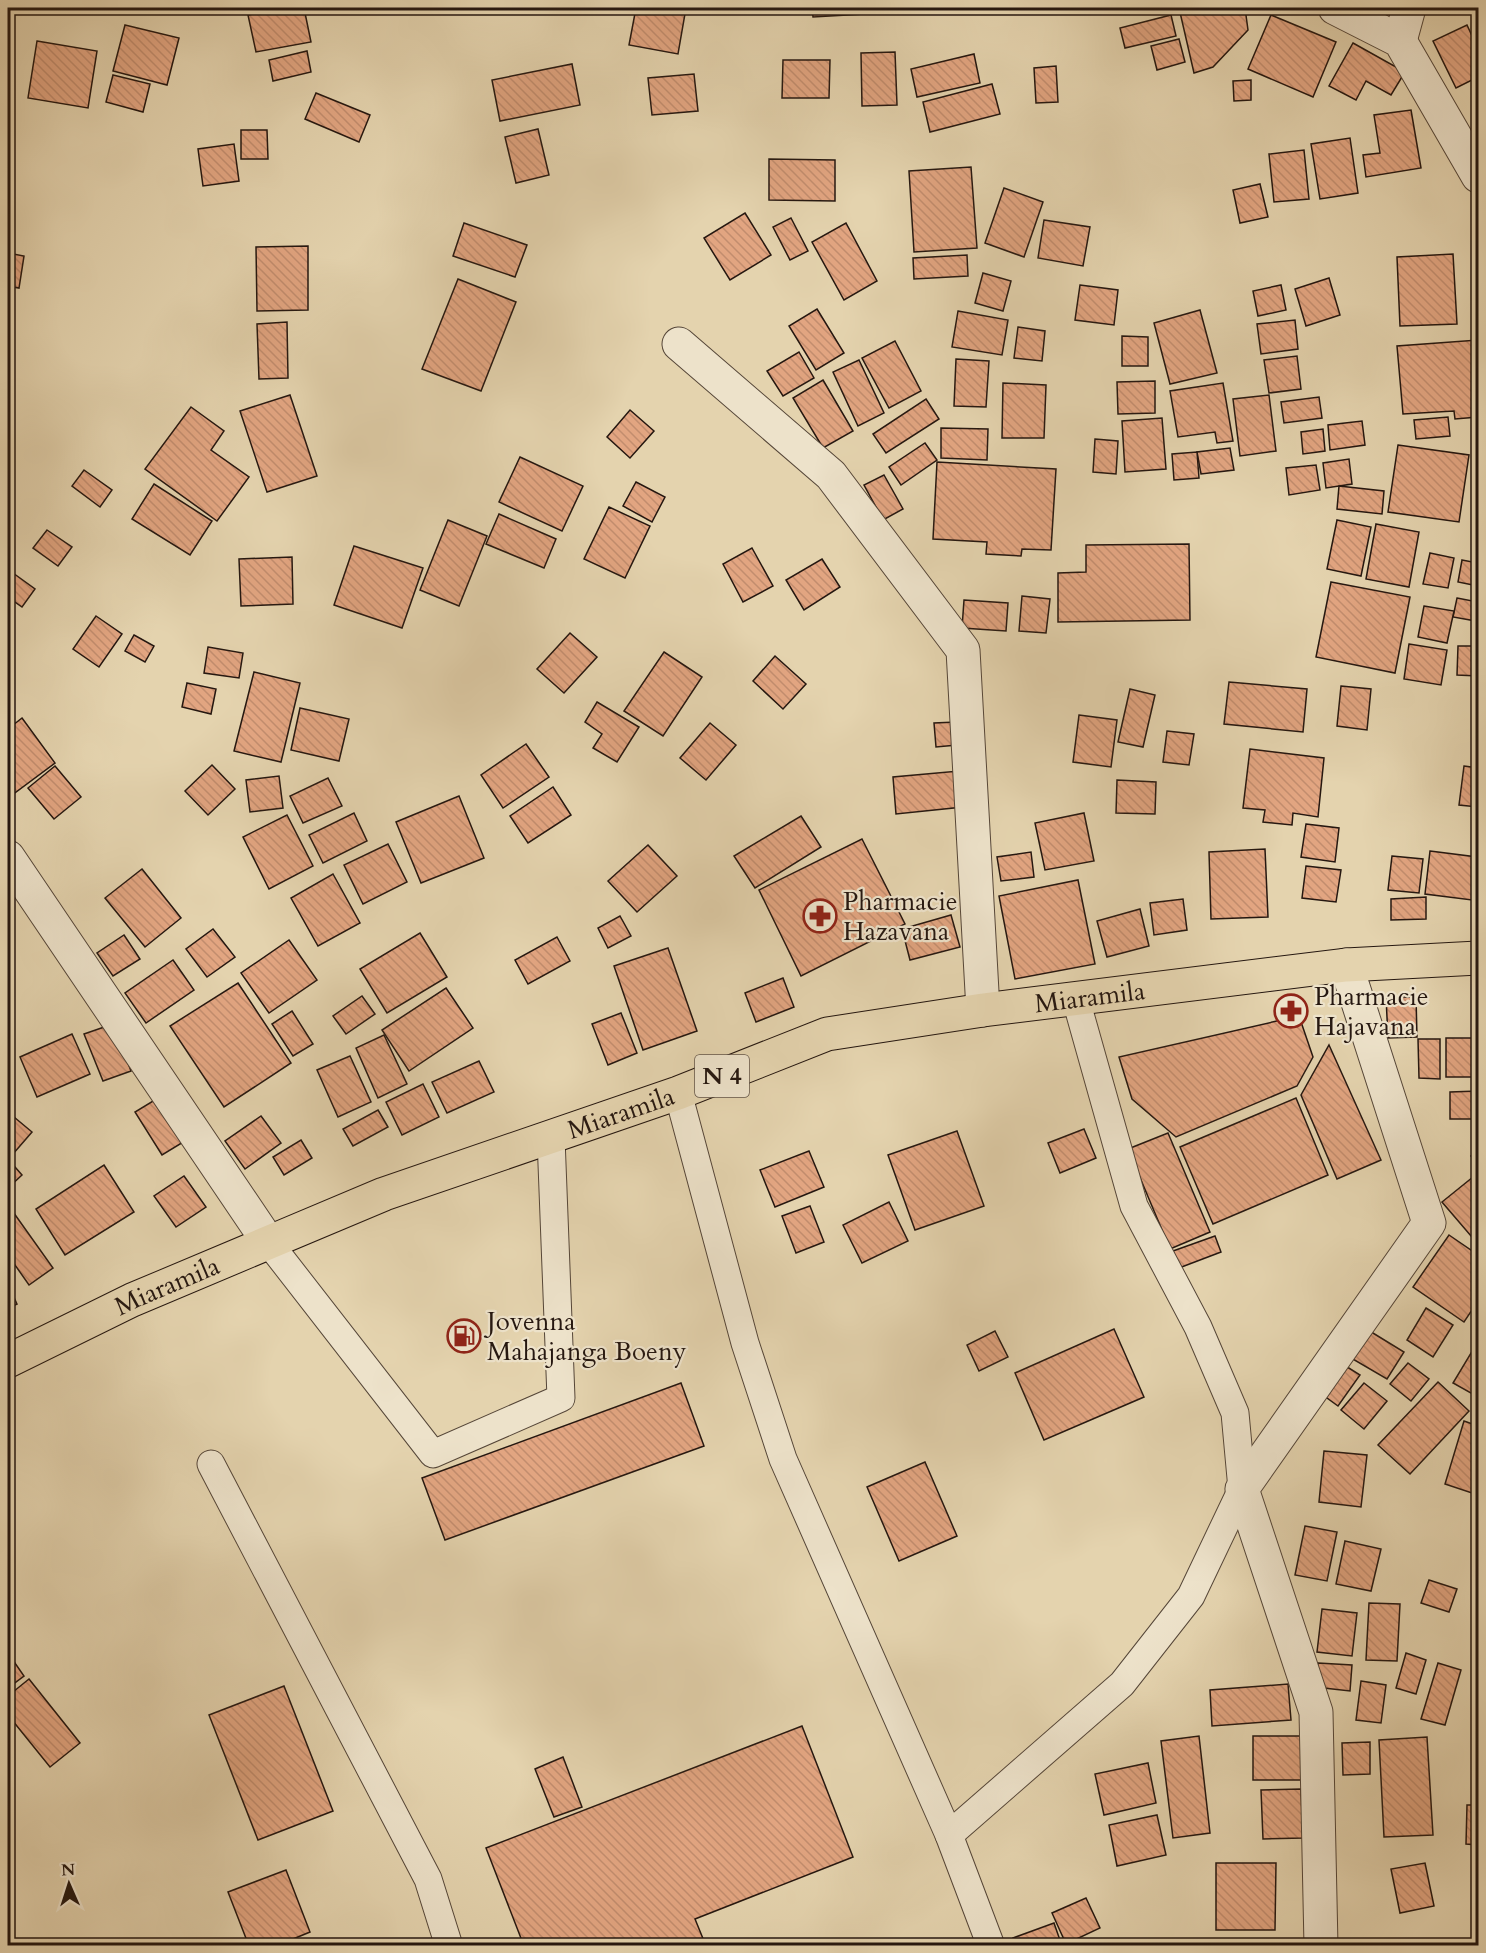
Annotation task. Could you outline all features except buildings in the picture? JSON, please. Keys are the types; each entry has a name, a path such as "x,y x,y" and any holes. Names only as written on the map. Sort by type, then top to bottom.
{"main road":[{"name":"Miaramila","path":"8,1361 132,1300 384,1194 678,1093 827,1034 983,1010 1346,965 1479,958"}],"street":[{"path":"1335,8 1400,42 1479,176"},
{"path":"1400,42 1409,8"},
{"path":"679,344 831,475 963,650 983,1010"},
{"path":"8,857 269,1243"},
{"path":"1321,1946 1316,1712 1242,1489 1429,1223 1346,965"}],"lane":[{"path":"949,1835 1122,1684 1191,1596 1242,1489 1235,1413 1198,1327 1134,1206 1076,1000"},
{"path":"678,1093 745,1343 783,1459 949,1835 991,1946"},
{"path":"269,1243 433,1454 561,1398 551,1138"},
{"path":"211,1464 428,1879 449,1946"}],"place":[{"name":"Pharmacie Hazavana","path":"820,916"},
{"name":"Pharmacie Hajavana","path":"1291,1011"},
{"name":"Jovenna Mahajanga Boeny","path":"464,1336"}]}
